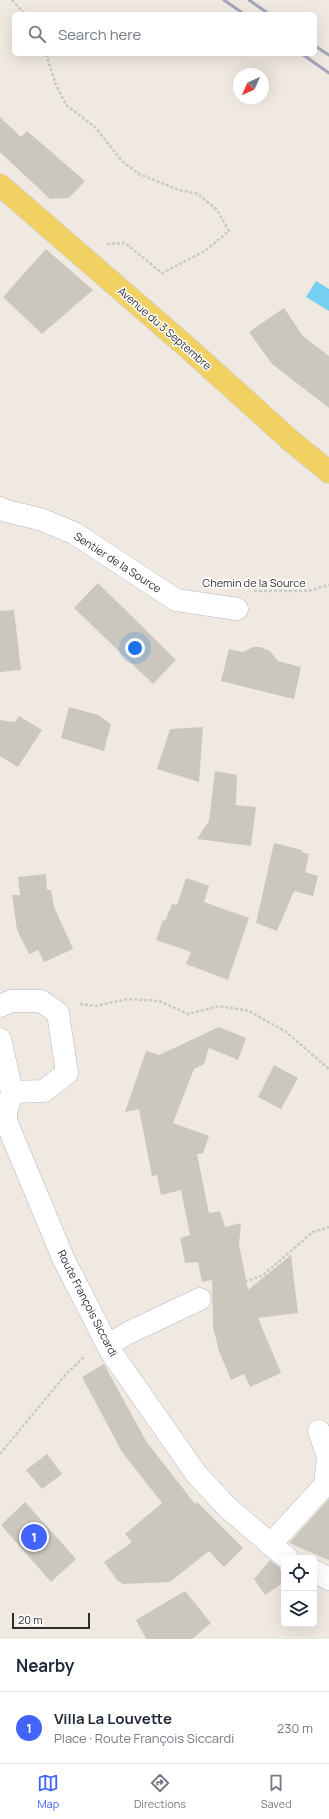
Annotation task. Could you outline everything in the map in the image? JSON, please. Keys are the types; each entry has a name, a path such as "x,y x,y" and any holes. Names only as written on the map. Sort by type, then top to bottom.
{"main road":[{"name":"Avenue du 3 Septembre","path":"0,185 188,348 290,440 329,472"}],"street":[{"name":"Sentier de la Source","path":"0,508 6,512 40,519 74,533 176,600 242,600"},
{"path":"0,1006 11,1002 41,1001 58,1013 67,1073 44,1091 12,1092"},
{"name":"Route François Siccardi","path":"0,1039 12,1092 6,1112 6,1121 64,1260 109,1345 197,1475 228,1508 283,1555"},
{"path":"109,1345 128,1333 200,1299"},
{"path":"270,1545 325,1485 328,1457 319,1432"},
{"path":"317,1573 329,1579"}],"path":[{"path":"12,0 24,12"},
{"path":"47,56 56,85 66,105 95,127 122,161 139,174 179,190 198,194 217,210 229,231 206,251 162,273 124,243 102,245"},
{"name":"Chemin de la Source","path":"242,600 308,591 329,585"},
{"path":"72,1002 95,1006 128,999 159,1002 188,1014 220,1006 249,1011 286,1032 329,1069"},
{"path":"200,1299 213,1291 262,1276 313,1232 329,1227"},
{"path":"0,1454 66,1374 90,1352 109,1345"}],"water":[{"path":"316,281 329,289 329,311 306,297"}],"building":[{"path":"0,117 21,137 27,131 85,181 69,198 50,199 0,152"},
{"path":"46,249 93,290 42,334 3,297"},
{"path":"284,308 303,336 329,356 329,408 272,364 249,332"},
{"path":"98,583 176,660 153,684 74,608"},
{"path":"14,610 21,670 0,672 0,611"},
{"path":"253,647 260,647 270,651 278,661 301,667 294,699 221,681 229,649 243,652"},
{"path":"69,707 98,715 111,724 104,751 61,738"},
{"path":"19,716 42,730 18,767 0,756 0,720 15,722"},
{"path":"203,727 199,782 157,769 170,729"},
{"path":"215,771 237,775 236,805 256,807 251,846 197,839 209,821"},
{"path":"274,843 302,850 302,852 309,854 305,872 318,876 313,896 294,891 277,931 256,923"},
{"path":"46,874 47,890 51,890 54,907 73,949 44,962 38,950 29,954 17,930 12,895 20,895 18,877"},
{"path":"186,878 209,886 204,902 249,918 228,980 186,964 191,952 156,940 163,920 165,921 172,904 177,905"},
{"path":"219,1027 246,1038 238,1060 209,1048 204,1064 194,1069 173,1123 209,1136 203,1153 197,1154 209,1213 220,1211 225,1227 241,1223 239,1244 248,1290 291,1255 298,1313 258,1318 281,1373 250,1387 244,1374 231,1380 219,1351 213,1327 212,1280 202,1282 198,1262 185,1263 180,1238 190,1235 181,1190 161,1195 157,1175 152,1176 139,1109 125,1112 146,1051 159,1055"},
{"path":"274,1065 298,1078 281,1109 258,1097"},
{"path":"104,1364 146,1441 195,1504 197,1502 243,1548 224,1567 209,1551 170,1582 123,1584 117,1580 104,1562 132,1542 125,1534 162,1503 122,1452 82,1377"},
{"path":"47,1454 62,1474 42,1489 26,1470"},
{"path":"329,1499 329,1560 289,1543"},
{"path":"25,1502 76,1559 51,1582 1,1525"},
{"path":"270,1560 279,1567 281,1571 281,1584 265,1595 254,1579"},
{"path":"185,1591 211,1623 192,1639 146,1639 136,1620"}],"railway":[{"path":"224,0 241,12"},
{"path":"249,0 266,12"},
{"path":"317,47 329,55"},
{"path":"305,56 329,73"}],"place":[{"name":"Villa La Louvette","path":"34,1537"}]}
